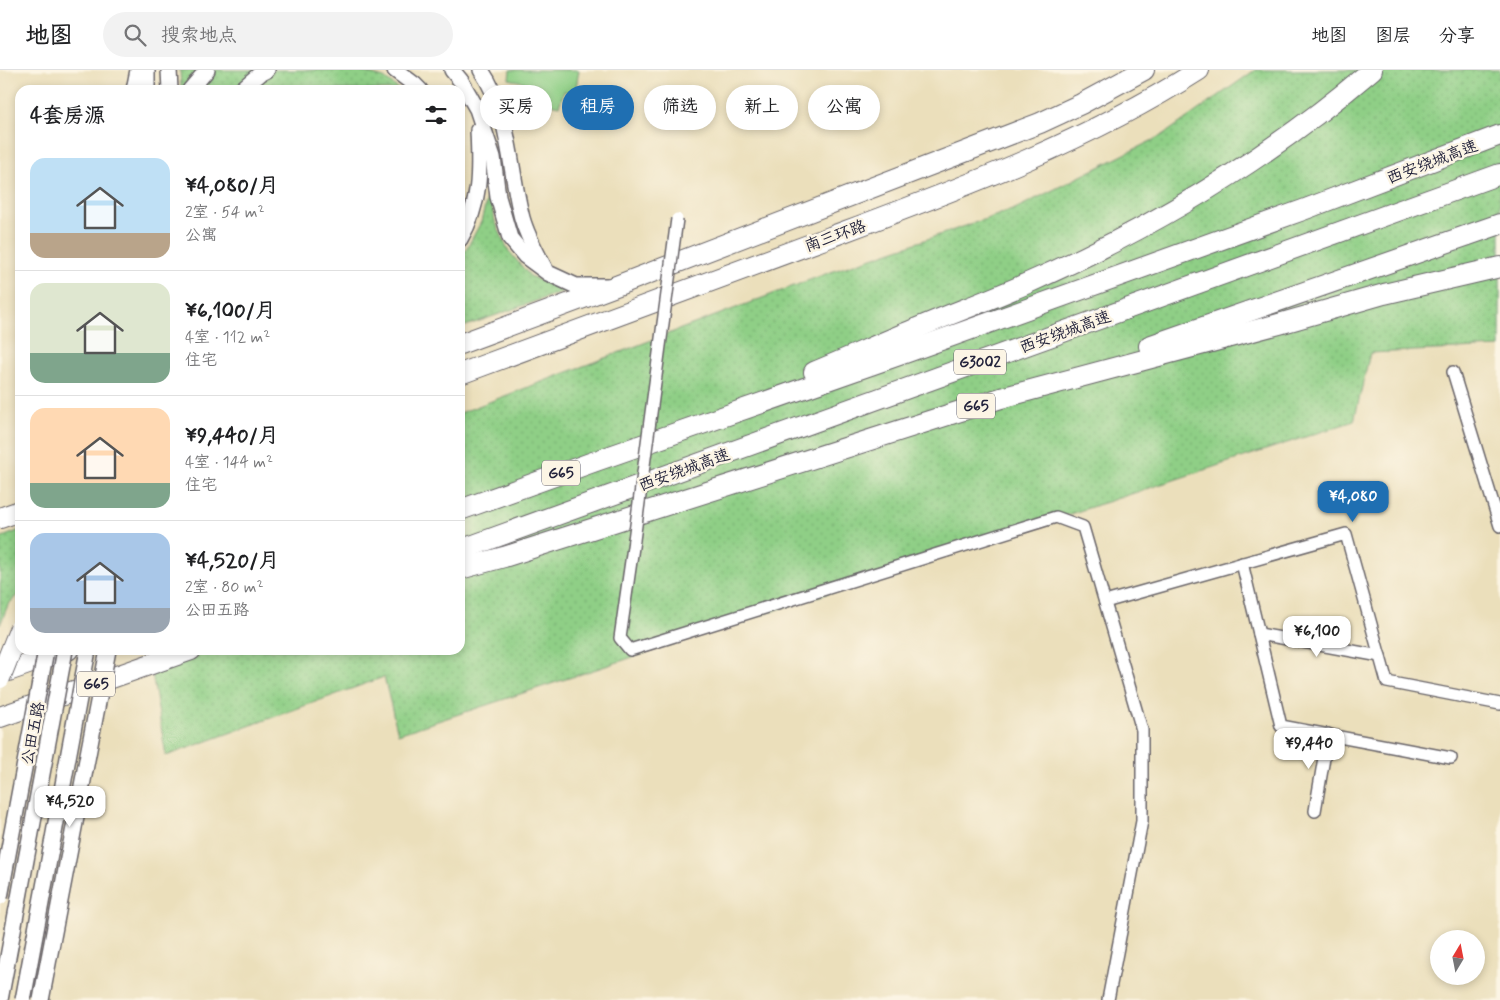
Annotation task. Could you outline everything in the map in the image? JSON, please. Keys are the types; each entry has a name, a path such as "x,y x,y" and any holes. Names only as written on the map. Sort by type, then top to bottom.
{"highway":[{"name":"南三环路","path":"465,342 1040,123 1144,70"},
{"name":"南三环路","path":"465,372 996,173 1091,130 1138,106 1199,70"},
{"path":"663,437 1030,282 1126,236 1175,209 1276,144 1319,113 1372,70"},
{"name":"西安绕城高速","path":"465,508 900,355 1303,210 1500,136"},
{"name":"西安绕城高速","path":"465,548 1500,174"},
{"path":"1001,398 1500,224"},
{"name":"G65","path":"465,568 504,557 1001,398 1384,294 1500,267"},
{"path":"0,518 15,513"},
{"path":"0,676 15,640"},
{"name":"G65","path":"0,676 54,655"},
{"name":"G65","path":"0,717 177,655"}],"main road":[{"path":"135,85 138,70"},
{"path":"147,70 147,85"},
{"path":"169,70 170,85"},
{"path":"194,85 207,70"},
{"path":"247,85 267,70"},
{"path":"395,70 415,85"},
{"path":"452,70 463,85"},
{"path":"481,70 498,104 506,131 522,219 532,245 548,273"},
{"path":"465,88 477,109 492,157 498,197 510,238 525,256 548,273 576,286 616,286"},
{"path":"465,230 477,196 480,166 477,109"},
{"path":"0,514 15,504"},
{"path":"0,896 45,655"},
{"name":"公田五路","path":"0,1000 66,655"},
{"path":"23,1000 87,655"},
{"path":"41,1000 107,655"}],"street":[{"path":"677,219 620,638 630,650 1056,517 1083,527 1142,730 1142,821 1108,1000"},
{"path":"1453,372 1500,526"},
{"path":"1105,602 1346,534 1387,682 1500,704"},
{"path":"1242,563 1281,726 1451,758"},
{"path":"1259,634 1380,656"},
{"path":"1314,811 1328,734"}],"green space":[{"path":"180,70 356,70 384,78 393,85 181,85"},
{"path":"510,70 579,70 576,85 562,85 562,97 559,106 552,105 552,85 536,85 509,79"},
{"path":"1255,70 1500,70 1500,347 1370,353 1354,421 398,734 384,677 166,756 149,655 465,655 465,411 828,273 1015,209 1163,135"},
{"path":"489,191 495,221 508,250 530,276 564,291 465,326 465,251 481,222"},
{"path":"15,532 15,597 8,605 0,625 0,538"}]}
